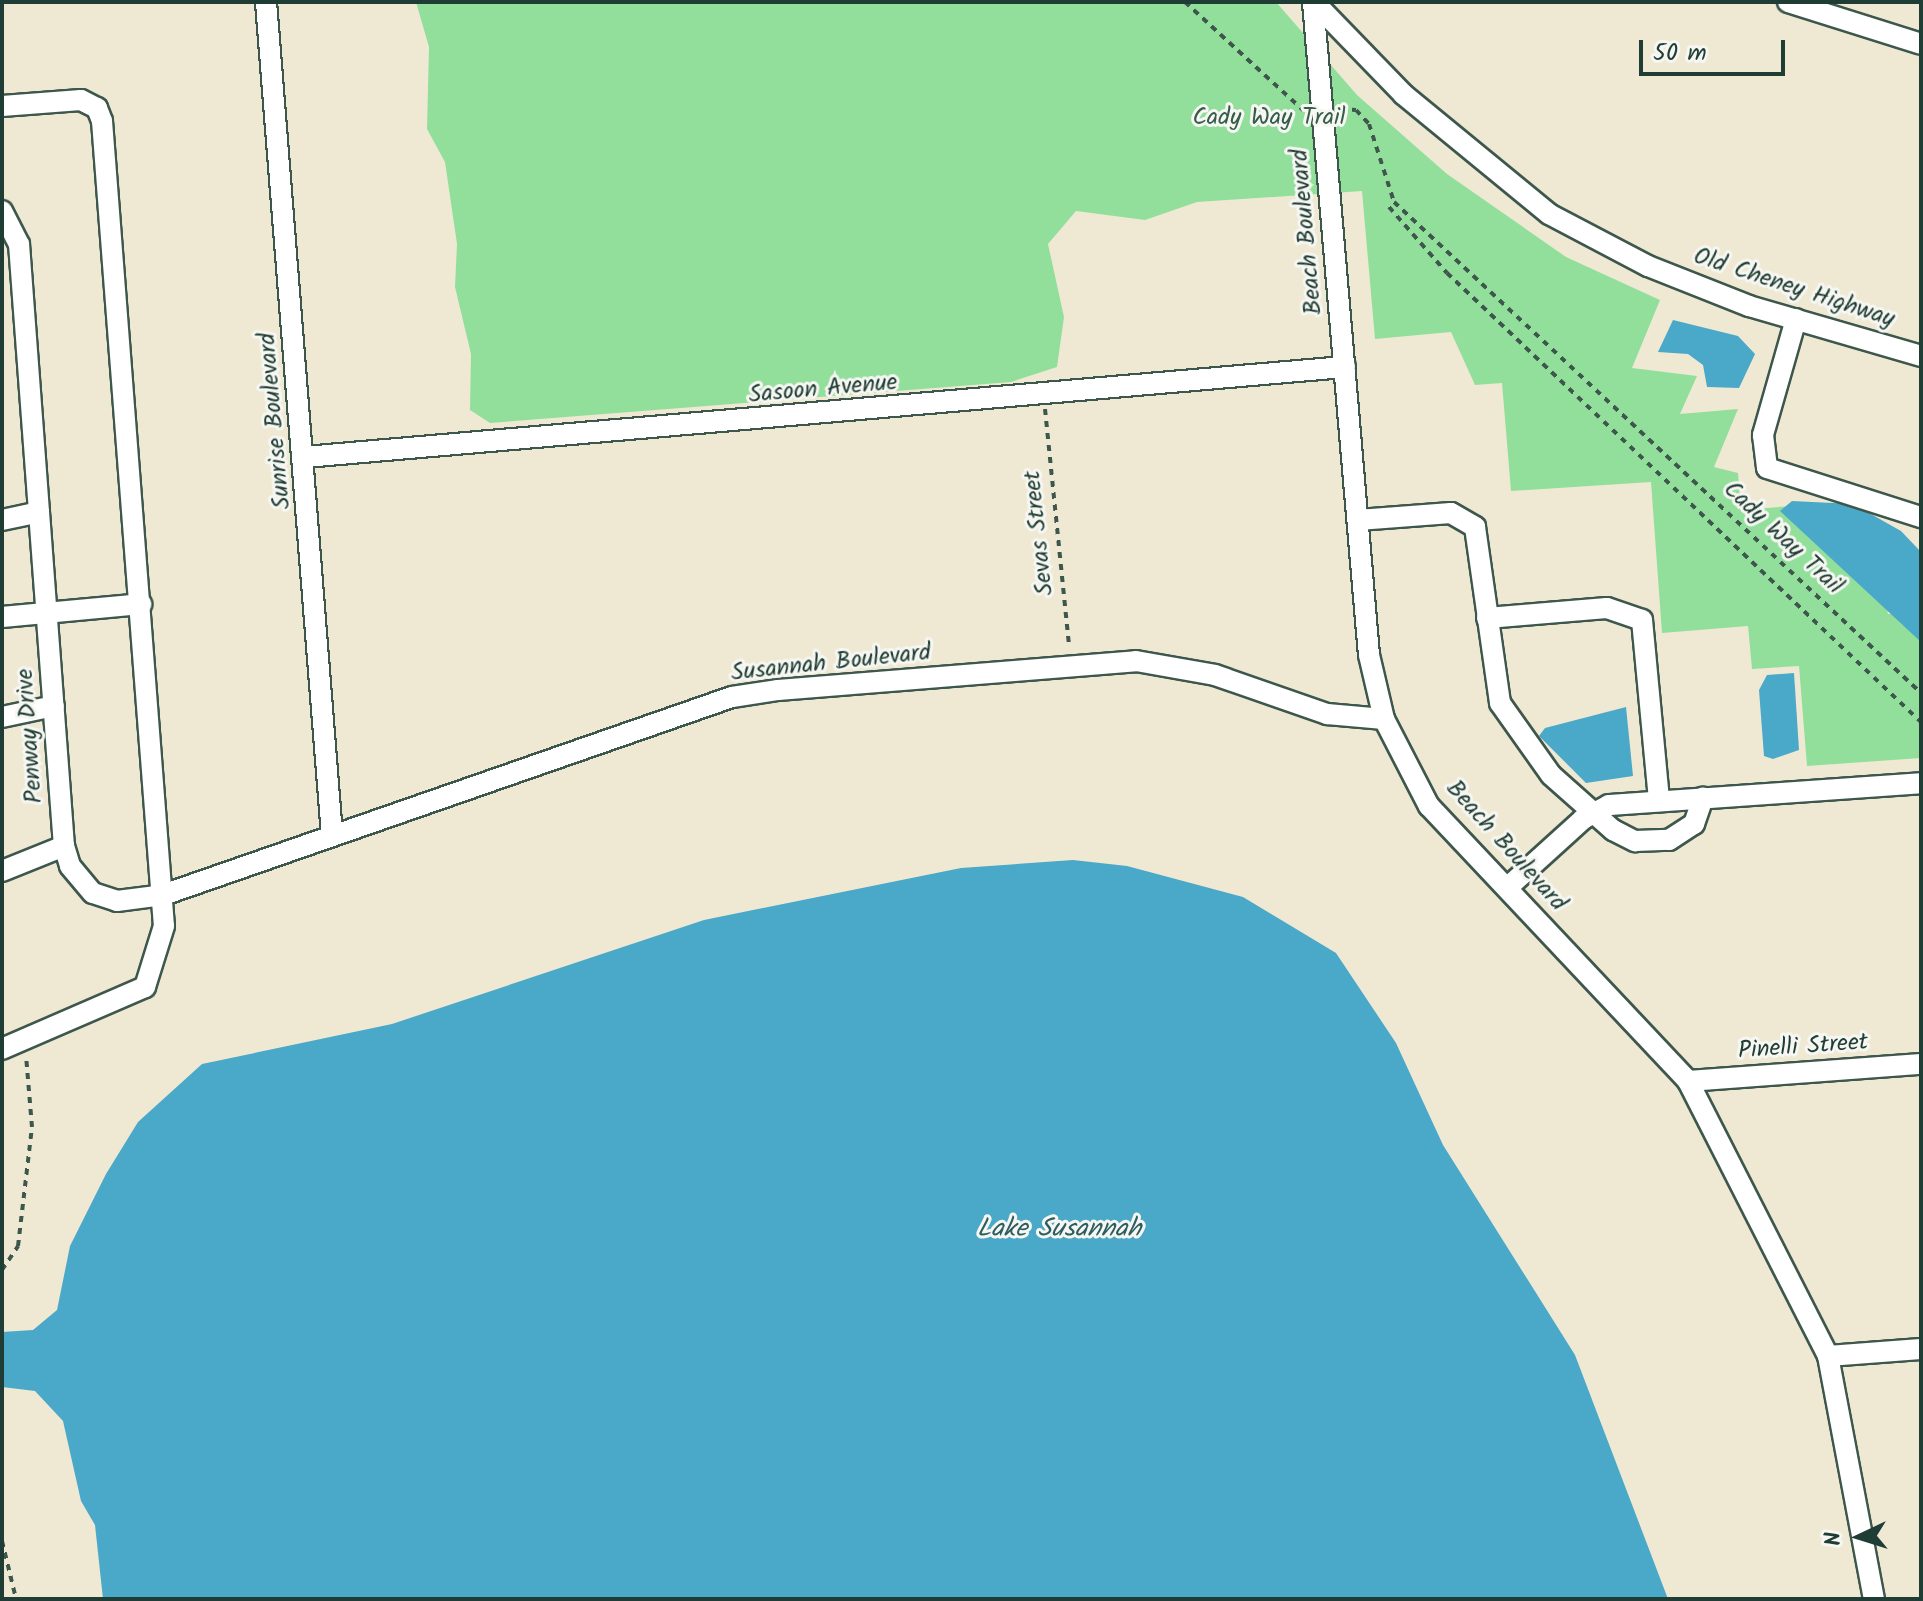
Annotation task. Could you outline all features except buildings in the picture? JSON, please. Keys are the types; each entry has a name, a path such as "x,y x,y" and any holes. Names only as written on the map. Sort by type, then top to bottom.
{"street":[{"name":"Sunrise Boulevard","path":"266,2 305,457 332,835"},
{"name":"Old Cheney Highway","path":"1314,2 1403,94 1549,214 1648,266 1796,319 1921,356"},
{"name":"Beach Boulevard","path":"1314,2 1369,655 1384,719 1429,806 1688,1081 1828,1356 1874,1599"},
{"path":"1788,2 1921,44"},
{"path":"2,106 81,100 97,108 102,121 163,895 162,946 145,987 2,1049"},
{"name":"Penway Drive","path":"2,211 19,244 64,846 70,866 93,893 117,901 163,895"},
{"path":"1796,319 1763,435 1767,468 1921,517"},
{"name":"Sasoon Avenue","path":"305,457 1044,398 1345,367"},
{"path":"2,520 39,512"},
{"path":"1358,520 1451,513 1466,518 1481,550 1487,618 1500,703 1551,775 1623,837 1669,840 1694,824 1703,798"},
{"path":"2,617 141,604"},
{"path":"1487,618 1607,608 1642,620 1659,801"},
{"name":"Susannah Boulevard","path":"163,895 732,697 1136,661 1215,675 1327,714 1384,719"},
{"path":"2,717 54,706"},
{"path":"1507,888 1593,812 1659,801 1921,783"},
{"path":"2,871 64,846"},
{"name":"Pinelli Street","path":"1688,1081 1921,1064"},
{"path":"1828,1356 1921,1349"}],"path":[{"path":"1185,2 1297,109"},
{"name":"Cady Way Trail","path":"1333,108 1363,115 1385,185 1413,221 1921,693"},
{"name":"Cady Way Trail","path":"1389,207 1447,273 1921,722"},
{"name":"Sevas Street","path":"1044,398 1070,666"},
{"path":"2,1270 18,1246 34,1103 22,1041"},
{"path":"2,1445 2,1510"},
{"path":"2,1541 16,1599"}],"green space":[{"path":"416,2 1276,2 1357,95 1447,174 1566,257 1660,300 1632,368 1697,376 1680,414 1738,409 1714,467 1738,473 1741,510 1867,500 1888,614 1921,612 1921,758 1807,766 1799,666 1752,669 1748,626 1662,633 1651,482 1511,491 1502,383 1475,385 1451,332 1375,339 1362,191 1197,202 1145,220 1076,211 1048,244 1064,317 1057,367 1011,382 490,423 470,410 471,354 455,287 457,244 445,162 427,129 429,47"}],"water":[{"path":"1673,320 1738,336 1755,354 1739,388 1707,387 1703,365 1688,354 1658,352"},
{"path":"1792,501 1853,504 1901,531 1921,552 1921,642 1780,511"},
{"path":"1794,673 1799,750 1773,759 1764,756 1759,690 1767,675"},
{"path":"1626,707 1633,776 1586,783 1539,736 1545,728"},
{"name":"Lake Susannah","path":"1073,860 1127,866 1243,897 1336,953 1396,1043 1443,1145 1575,1355 1668,1599 103,1599 95,1525 81,1501 63,1421 35,1391 2,1387 2,1332 33,1330 57,1310 70,1246 106,1174 138,1122 202,1064 392,1024 704,920 961,868"}]}
